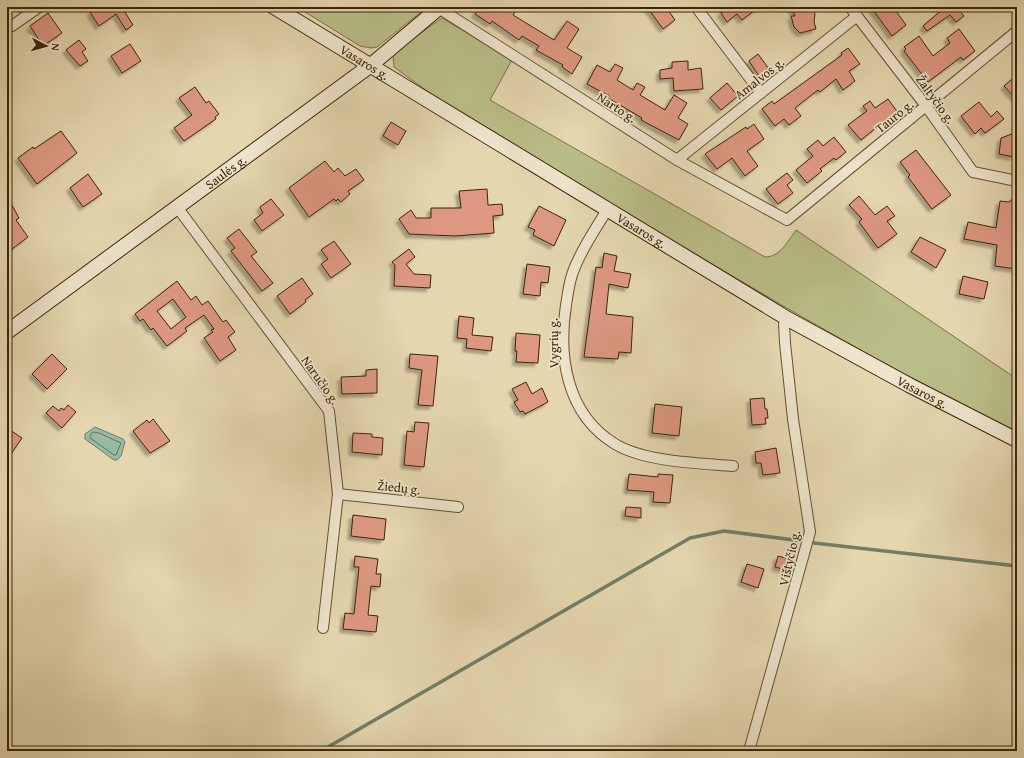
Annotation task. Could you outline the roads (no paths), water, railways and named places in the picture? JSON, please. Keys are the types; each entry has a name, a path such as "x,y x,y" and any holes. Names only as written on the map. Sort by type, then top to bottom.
{"main road":[{"name":"Vasaros g.","path":"274,7 608,208 788,319 909,385 1017,440"},
{"name":"Saulės g.","path":"7,332 371,65 439,7"}],"street":[{"path":"12,26 39,7"},
{"name":"Narto g.","path":"439,7 676,160 788,220"},
{"path":"696,7 761,93"},
{"name":"Žaltyčio g.","path":"850,7 926,106 973,172 1017,181"},
{"name":"Amalvos g.","path":"676,160 857,16"},
{"name":"Tauro g.","path":"788,220 1017,31"},
{"name":"Naručio g.","path":"177,207 329,411 338,494 323,628"},
{"name":"Vygrių g.","path":"608,208 581,254 572,273 564,318 564,358 568,383 578,408 597,431 616,444 632,451 663,459 733,466"},
{"name":"Vištyčio g.","path":"749,751 810,532 793,419 784,332 784,324 788,319"},
{"name":"Žiedų g.","path":"338,494 458,507"}],"water":[{"path":"95,427 123,439 125,442 121,456 117,460 114,460 85,439 85,434"}],"waterway":[{"path":"321,751 690,538 724,531 802,541"},
{"path":"814,543 1017,566"}]}
